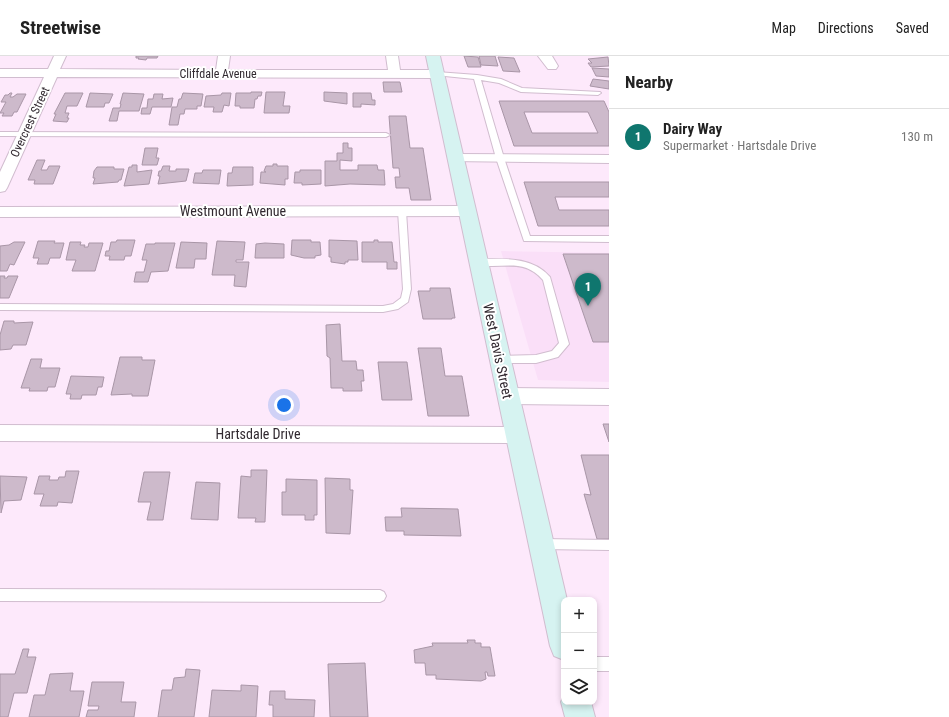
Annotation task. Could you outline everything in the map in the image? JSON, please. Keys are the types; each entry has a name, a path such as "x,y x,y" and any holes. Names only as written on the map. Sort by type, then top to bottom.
{"main road":[{"name":"West Davis Street","path":"433,56 561,633"},
{"path":"577,705 580,717"}],"street":[{"name":"Overcrest Street","path":"0,188 60,56"},
{"path":"222,73 224,56"},
{"path":"392,56 395,74"},
{"path":"544,56 552,66"},
{"name":"Cliffdale Avenue","path":"0,73 437,74"},
{"path":"455,158 609,159"},
{"name":"Westmount Avenue","path":"0,212 467,211"},
{"path":"508,396 609,397"},
{"name":"Hartsdale Drive","path":"0,434 517,435"}],"lane":[{"path":"437,74 477,76 501,81 522,90 598,93"},
{"path":"477,76 500,158 527,239 609,239"},
{"path":"0,134 386,135"},
{"path":"0,307 383,309 395,307 405,300 407,288 402,211"},
{"path":"478,262 518,263 540,271 547,279 564,344 555,354 536,359 500,360"},
{"path":"541,544 609,545"},
{"path":"0,595 380,596"},
{"path":"597,664 609,664"}],"shaded area":[{"path":"501,251 609,253 609,382 538,380"}],"building":[{"path":"136,56 158,56 157,58 147,58 146,60 138,59 139,58 136,58"},
{"path":"464,56 478,57 481,67 468,67"},
{"path":"479,56 495,56 498,66 481,65"},
{"path":"498,57 514,58 520,72 503,71"},
{"path":"608,57 609,66 591,67 588,63 592,63 588,59"},
{"path":"592,68 609,69 609,77 596,76"},
{"path":"593,79 609,81 609,89 590,86"},
{"path":"383,82 400,82 402,92 384,92"},
{"path":"262,92 261,96 258,96 257,99 255,99 254,108 240,108 240,106 235,106 236,93"},
{"path":"266,92 285,92 283,106 290,106 289,113 264,113"},
{"path":"324,92 347,93 347,104 324,101"},
{"path":"12,93 10,97 17,94 26,94 17,112 14,112 12,116 2,116 4,113 0,113 6,102 1,102 5,95"},
{"path":"65,93 83,93 77,106 67,106 65,113 69,113 67,118 69,118 67,122 53,121 56,114 54,114"},
{"path":"90,93 113,94 109,103 105,103 104,107 86,107"},
{"path":"123,93 144,94 139,111 119,111 117,121 109,121 113,108 120,108"},
{"path":"183,93 203,94 201,106 197,106 197,109 185,109 184,114 180,114 178,125 169,125 172,107 177,107 179,99 181,99"},
{"path":"222,93 231,93 229,106 224,105 222,112 213,112 214,107 204,107 206,96 221,95"},
{"path":"353,93 371,93 372,100 375,100 375,105 361,104 361,107 353,107"},
{"path":"154,94 163,94 162,99 173,98 171,107 152,107 150,114 141,114 142,108 147,108 148,99 153,99"},
{"path":"499,101 604,101 609,112 609,146 514,146","holes":["524,112 588,112 598,133 532,133"]},
{"path":"389,116 406,116 410,148 423,148 431,200 411,200 409,188 396,188 395,177 400,177 399,168 393,168"},
{"path":"343,143 348,143 348,148 352,148 352,161 340,160 340,170 358,170 358,165 377,165 378,170 384,170 385,185 350,184 325,186 325,161 337,161 337,153 343,153"},
{"path":"145,148 158,148 156,158 159,158 157,165 142,165"},
{"path":"37,160 45,160 41,170 47,170 49,166 60,166 53,184 34,184 35,180 28,180"},
{"path":"273,164 277,164 277,166 288,166 288,179 285,179 285,185 260,183 261,172 266,172 264,171 266,166 273,166"},
{"path":"132,165 137,165 137,172 152,170 149,184 124,186 129,167 132,167"},
{"path":"163,166 170,166 169,171 176,171 176,169 189,169 186,181 158,184 160,176 158,176 159,171 161,171"},
{"path":"97,167 114,167 114,169 124,169 121,180 118,182 93,184 95,178 93,178 94,171"},
{"path":"233,167 253,167 253,185 227,186 228,173 232,173"},
{"path":"203,170 221,170 219,184 193,183 195,173 202,173"},
{"path":"300,170 321,170 321,184 302,185 302,183 294,183 295,172 300,172"},
{"path":"524,182 609,182 609,197 555,197 559,210 609,210 609,226 538,226"},
{"path":"117,240 135,240 131,256 125,256 124,260 109,260 110,256 105,256 106,251 109,251 111,242 116,242"},
{"path":"292,240 311,240 311,242 320,242 321,255 315,256 315,258 304,258 291,255"},
{"path":"329,240 357,241 358,260 348,260 345,264 331,262 331,257 329,257"},
{"path":"374,240 378,240 378,242 392,242 394,262 397,262 397,269 387,269 387,262 362,262 362,242 374,242"},
{"path":"38,241 55,241 54,243 64,243 60,258 50,258 48,264 37,264 39,258 33,258"},
{"path":"217,241 245,242 243,260 236,260 236,262 249,262 246,287 234,286 235,275 212,275"},
{"path":"14,242 25,242 14,265 10,264 7,271 0,271 0,246 9,245"},
{"path":"70,242 81,242 80,245 85,245 84,247 88,247 89,243 103,243 95,271 72,271 76,260 66,260"},
{"path":"181,242 207,243 206,259 195,259 194,268 176,268"},
{"path":"175,243 168,271 151,272 148,282 134,282 136,272 144,272 147,260 142,260 146,244"},
{"path":"256,244 284,244 284,258 255,258"},
{"path":"563,254 609,254 609,342 593,342"},
{"path":"0,276 5,276 4,278 7,278 8,276 18,276 9,298 0,298"},
{"path":"430,288 450,288 455,318 423,319 418,291 430,291"},
{"path":"4,321 14,321 14,323 33,322 26,345 13,345 11,349 0,350 0,335"},
{"path":"340,324 342,361 356,361 357,370 363,370 364,381 361,381 362,391 343,391 343,388 331,388 330,358 327,356 326,325"},
{"path":"418,348 441,348 445,376 462,376 469,416 428,416"},
{"path":"120,357 142,357 142,360 155,360 148,396 132,396 132,394 111,395"},
{"path":"31,359 42,359 40,368 60,368 55,387 48,387 47,391 29,391 30,388 21,388"},
{"path":"378,362 407,362 412,400 382,400"},
{"path":"71,376 104,377 102,387 98,387 96,395 82,395 81,399 70,399 71,394 66,394"},
{"path":"603,424 609,424 609,442"},
{"path":"581,455 609,455 609,539 597,539 584,494 591,495"},
{"path":"251,470 267,470 265,522 255,522 256,518 238,518 241,476 251,477"},
{"path":"66,471 79,471 72,503 58,502 57,506 40,506 44,494 34,494 39,476 50,476 49,480 58,480 59,477 65,477"},
{"path":"144,472 170,472 163,520 147,520 151,502 138,502"},
{"path":"0,476 27,477 21,500 4,501 1,513"},
{"path":"325,478 350,479 350,490 353,490 350,534 326,533"},
{"path":"286,479 317,480 317,515 314,515 314,520 305,520 305,515 282,515 282,492 286,492"},
{"path":"196,482 220,483 218,520 191,519"},
{"path":"401,508 458,509 461,536 404,535 404,531 386,531 385,517 402,517"},
{"path":"467,640 475,640 475,643 481,643 481,647 490,647 495,676 488,676 487,672 485,672 486,679 481,681 436,679 436,675 426,675 425,663 415,663 414,650 433,646 432,643 468,643"},
{"path":"23,649 29,649 27,657 36,657 27,693 14,693 8,717 0,717 0,674 15,674"},
{"path":"365,663 368,717 330,717 328,664"},
{"path":"186,669 200,670 194,717 158,717 162,690 172,690 174,678 185,677"},
{"path":"73,673 70,691 84,691 79,717 29,717 34,695 45,695 50,674"},
{"path":"92,682 124,682 121,702 136,702 134,717 86,717 88,710 98,710 99,706 88,706"},
{"path":"241,685 258,686 256,717 209,717 212,690 241,691"},
{"path":"270,691 285,691 285,699 315,700 314,717 273,717 273,705 269,705"}],"place":[{"name":"Dairy Way","path":"588,306"}]}
